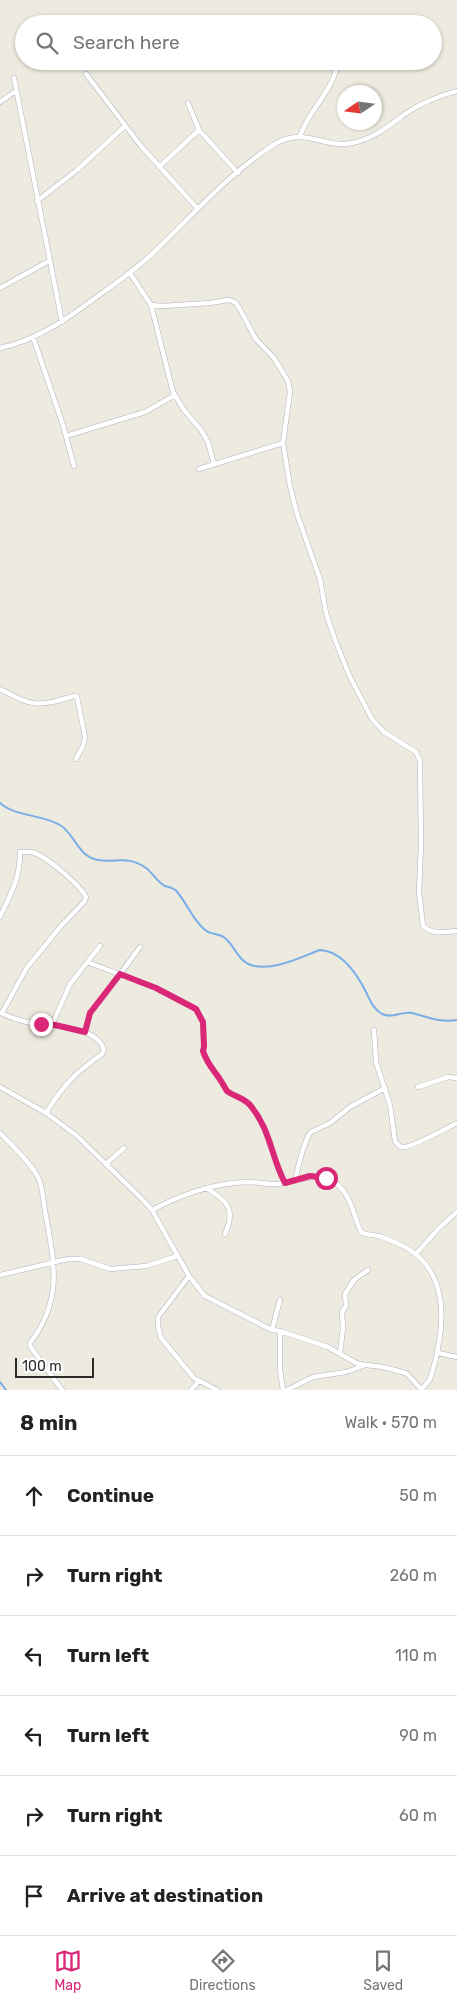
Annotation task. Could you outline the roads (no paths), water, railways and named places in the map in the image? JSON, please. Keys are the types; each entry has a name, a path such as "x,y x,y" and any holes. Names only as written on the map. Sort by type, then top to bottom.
{"street":[{"path":"300,136 304,125 330,86 337,70"},
{"path":"86,74 125,126 197,208"},
{"path":"14,78 62,322"},
{"path":"0,102 16,91"},
{"path":"0,348 34,337 62,322 130,273 197,208 276,143 300,136 338,144 350,144 391,125 424,103 457,91"},
{"path":"188,103 199,130 238,173"},
{"path":"37,201 77,170 125,126"},
{"path":"160,167 199,130"},
{"path":"0,288 49,261"},
{"path":"130,273 151,305 175,395 208,442 214,464"},
{"path":"151,305 162,306 228,300 235,302 242,310 255,338 274,358 288,381 290,403 283,443 290,486 297,514 320,579 326,614 350,677 372,719 384,732 416,752 420,761 421,836 419,892 424,926 429,932 435,933 457,931"},
{"path":"34,337 74,466"},
{"path":"66,436 145,412 175,395"},
{"path":"199,469 283,443"},
{"path":"0,689 24,701 36,704 46,704 74,696 77,697 84,737 83,746 76,759"},
{"path":"0,917 18,879 20,852 31,852 56,867 86,897 84,902 60,927 26,969 1,1013 27,1022 52,1024 85,1032 103,1046 102,1054 68,1081 46,1113"},
{"path":"52,1024 70,984 100,946"},
{"path":"85,1032 90,1013 140,947"},
{"path":"88,962 156,988 196,1009 203,1022 203,1051 209,1067 228,1091 250,1104 272,1145 278,1171 285,1183"},
{"path":"374,1030 374,1052 385,1088 395,1141 401,1147 414,1144 457,1123"},
{"path":"418,1087 448,1077 457,1078"},
{"path":"0,1087 46,1113 76,1135 152,1210 189,1276 205,1296 272,1330 328,1346 349,1360 364,1366 384,1367 406,1373 422,1390 430,1379 438,1353 442,1320 439,1293 432,1274 415,1255 400,1245 361,1232 346,1194 334,1183 318,1176 271,1185 243,1182 189,1192 152,1210"},
{"path":"295,1180 302,1152 311,1132 330,1123 350,1107 385,1088"},
{"path":"0,1133 40,1182 51,1239 53,1295 43,1327 30,1343 30,1346 62,1390"},
{"path":"106,1164 124,1148"},
{"path":"206,1188 218,1195 230,1210 230,1221 225,1234"},
{"path":"415,1255 439,1228 457,1212"},
{"path":"0,1275 53,1263 81,1259 110,1269 146,1266 178,1256"},
{"path":"340,1353 343,1328 341,1316 346,1306 345,1294 354,1280 368,1270"},
{"path":"189,1276 158,1317 158,1326 161,1338 199,1382 217,1390"},
{"path":"272,1330 280,1300 276,1318"},
{"path":"280,1331 280,1370 283,1390"},
{"path":"438,1353 457,1357"},
{"path":"287,1390 313,1377 346,1372 364,1366"},
{"path":"191,1390 199,1382"},
{"path":"298,1390 305,1382"}],"waterway":[{"path":"0,803 13,811 53,821 60,825 81,850 91,858 104,861 128,861 140,864 162,884 177,891 205,930 225,938 240,957 251,965 268,967 286,963 320,950 328,951 335,954 348,965 358,978 374,1007 382,1014 389,1016 412,1013 440,1020 457,1020"},
{"path":"0,1382 6,1390"}]}
